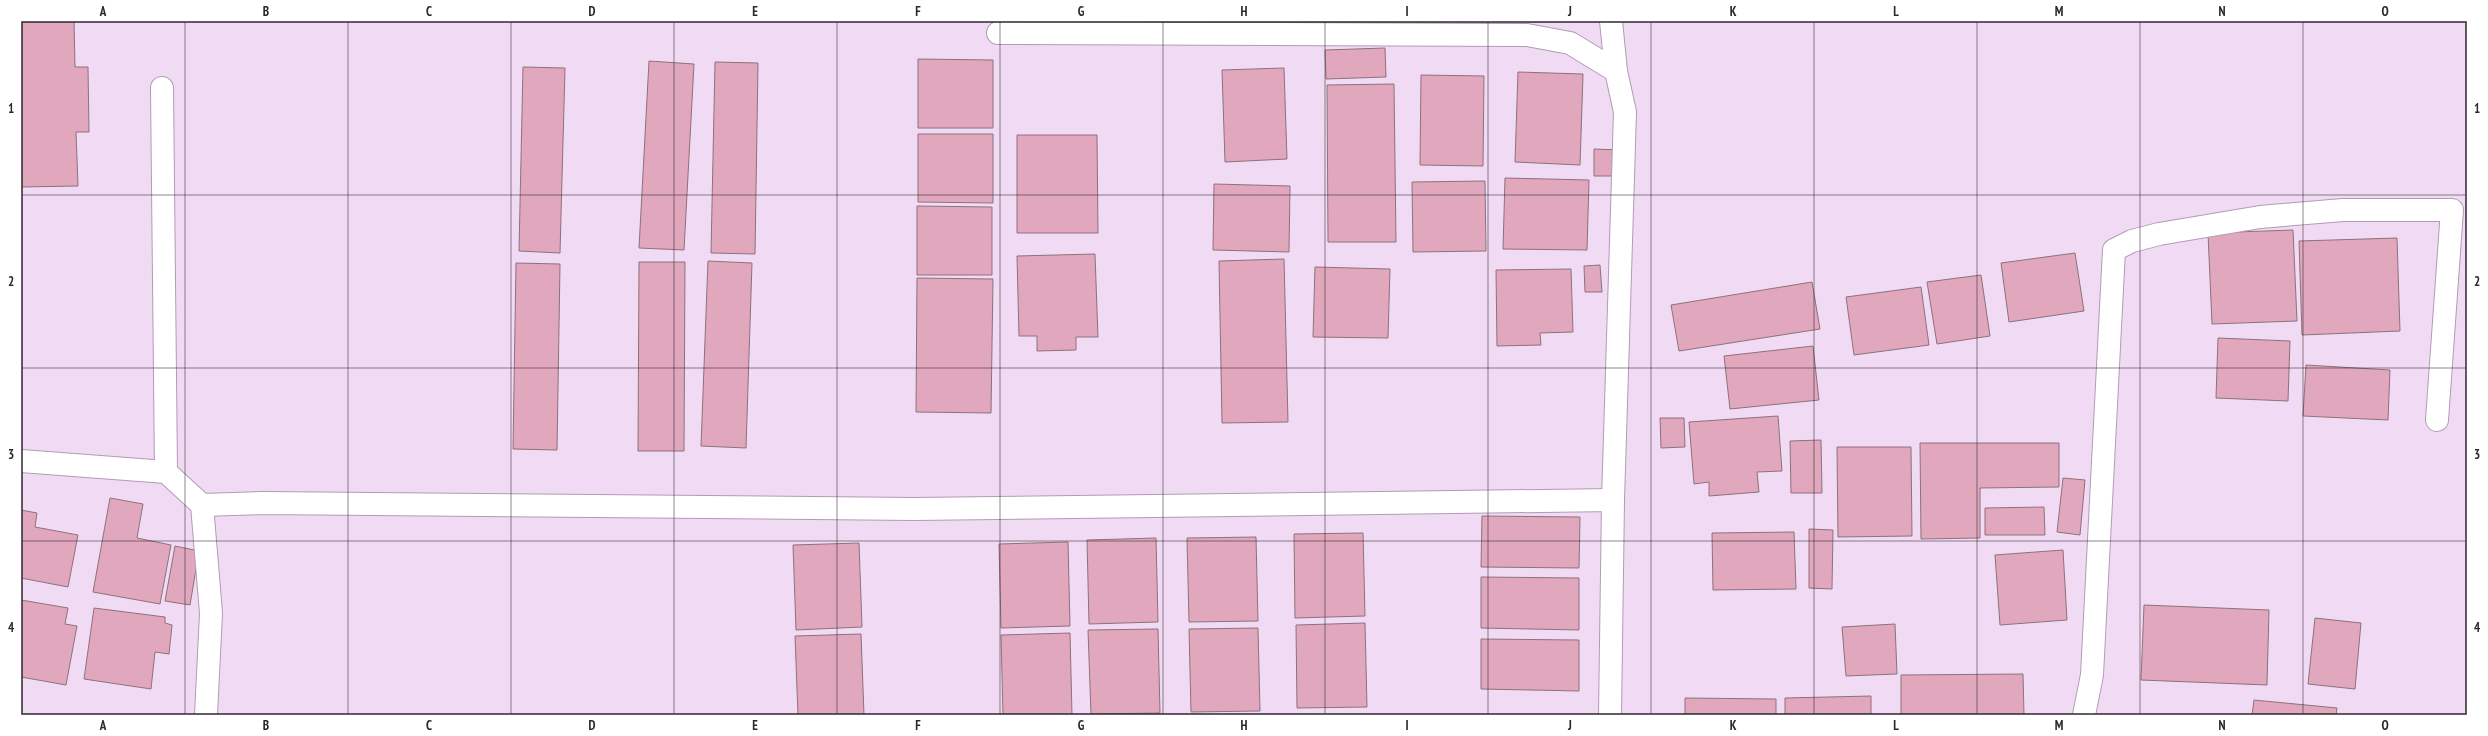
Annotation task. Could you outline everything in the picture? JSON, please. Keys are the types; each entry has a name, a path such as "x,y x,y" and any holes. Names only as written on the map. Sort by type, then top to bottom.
{"street":[{"path":"1610,715 1613,500 1625,112 1616,71 1611,21"},
{"path":"998,34 1527,35 1570,43 1616,71"},
{"path":"162,88 166,472"},
{"path":"2084,715 2092,675 2114,250 2132,241 2158,234 2260,217 2343,210 2452,210 2437,420"},
{"path":"21,461 166,472 202,505 211,613 206,715"},
{"path":"202,505 279,503 914,509 1613,500"}],"building":[{"path":"21,21 74,21 75,67 88,67 89,132 76,132 78,186 21,187"},
{"path":"1385,48 1386,77 1326,79 1325,50"},
{"path":"918,59 993,60 993,128 918,128"},
{"path":"649,61 694,64 684,250 639,248"},
{"path":"715,62 758,63 755,254 711,253"},
{"path":"523,67 565,68 560,253 519,251"},
{"path":"1284,68 1287,159 1225,162 1222,70"},
{"path":"1518,72 1583,74 1580,165 1515,162"},
{"path":"1421,75 1484,76 1483,166 1420,165"},
{"path":"1394,84 1396,242 1328,242 1327,85"},
{"path":"918,134 993,134 993,203 918,202"},
{"path":"1017,135 1097,135 1098,233 1017,233"},
{"path":"1594,149 1619,150 1619,176 1594,176"},
{"path":"1505,178 1589,180 1587,250 1503,249"},
{"path":"1485,181 1486,251 1413,252 1412,182"},
{"path":"1214,184 1290,186 1289,252 1213,250"},
{"path":"917,206 992,207 992,275 917,275"},
{"path":"2293,230 2297,321 2212,324 2208,233"},
{"path":"2397,238 2400,331 2302,335 2299,241"},
{"path":"2075,253 2084,311 2009,322 2001,263"},
{"path":"1095,254 1098,337 1076,337 1076,350 1037,351 1037,336 1019,336 1017,256"},
{"path":"1284,259 1288,422 1222,423 1219,261"},
{"path":"708,261 752,263 746,448 701,446"},
{"path":"639,262 685,262 684,451 638,451"},
{"path":"516,263 560,264 557,450 513,449"},
{"path":"1600,265 1602,292 1585,292 1584,266"},
{"path":"1315,267 1390,269 1388,338 1313,337"},
{"path":"1571,269 1573,332 1540,333 1541,345 1497,346 1496,270"},
{"path":"1981,275 1990,336 1937,344 1927,282"},
{"path":"917,278 993,279 991,413 916,412"},
{"path":"1812,282 1820,329 1679,351 1671,305"},
{"path":"1921,287 1929,345 1854,355 1846,297"},
{"path":"2218,338 2290,341 2288,401 2216,398"},
{"path":"1813,346 1819,400 1730,409 1724,356"},
{"path":"2306,365 2390,370 2388,420 2303,416"},
{"path":"1778,416 1782,471 1757,472 1759,492 1709,496 1709,482 1694,484 1689,422"},
{"path":"1660,418 1684,418 1685,447 1661,448"},
{"path":"1821,440 1822,493 1791,493 1790,441"},
{"path":"1920,443 2059,443 2059,487 1980,488 1980,538 1921,539"},
{"path":"1837,447 1911,447 1912,536 1838,537"},
{"path":"2063,478 2085,480 2080,535 2057,532"},
{"path":"110,498 143,504 137,538 171,545 160,604 93,592"},
{"path":"2044,507 2045,535 1985,535 1985,508"},
{"path":"21,510 37,513 35,527 78,535 68,587 21,578"},
{"path":"1482,516 1580,517 1579,568 1481,567"},
{"path":"1809,529 1833,530 1832,589 1809,588"},
{"path":"1794,532 1796,589 1713,590 1712,533"},
{"path":"1363,533 1365,616 1295,618 1294,534"},
{"path":"1256,537 1258,621 1189,622 1187,538"},
{"path":"1156,538 1158,622 1089,624 1087,540"},
{"path":"1068,542 1070,626 1001,628 999,544"},
{"path":"859,543 862,627 796,630 793,545"},
{"path":"175,546 199,551 190,605 165,601"},
{"path":"2063,550 2067,620 2000,625 1995,555"},
{"path":"1481,577 1579,578 1579,630 1481,628"},
{"path":"21,600 68,608 65,624 77,626 66,685 21,677"},
{"path":"2144,605 2269,610 2267,685 2141,680"},
{"path":"94,608 165,617 165,623 172,625 169,654 155,652 151,689 84,679"},
{"path":"2315,618 2361,623 2355,689 2308,684"},
{"path":"1365,623 1367,707 1297,708 1296,625"},
{"path":"1895,624 1897,674 1846,676 1842,627"},
{"path":"1258,628 1260,711 1191,712 1189,629"},
{"path":"1158,629 1160,713 1091,714 1088,630"},
{"path":"1070,633 1072,715 1003,715 1001,635"},
{"path":"861,634 864,715 798,715 795,636"},
{"path":"1481,639 1579,640 1579,691 1481,689"},
{"path":"2023,674 2024,715 1901,715 1901,675"},
{"path":"1871,696 1871,715 1785,715 1785,698"},
{"path":"1685,698 1776,699 1776,715 1685,715"},
{"path":"2254,700 2337,708 2336,715 2252,715"}]}
